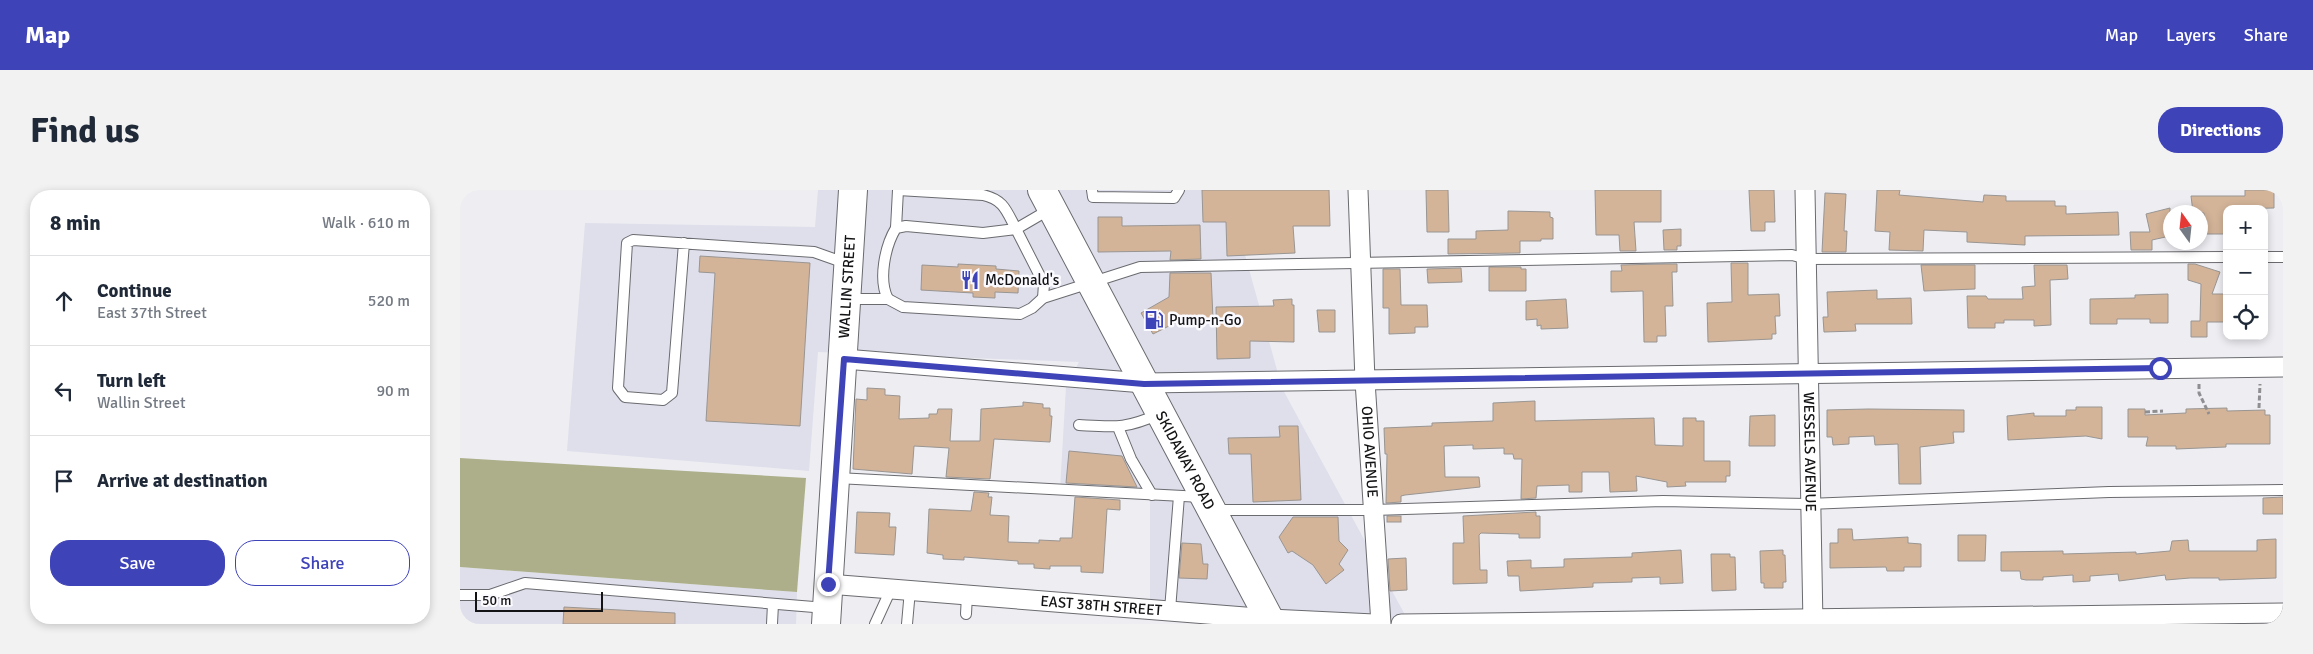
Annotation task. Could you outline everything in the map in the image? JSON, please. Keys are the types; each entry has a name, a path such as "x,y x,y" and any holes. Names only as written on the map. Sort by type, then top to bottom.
{"main road":[{"name":"WALLIN STREET","path":"827,606 844,359 853,190"},
{"name":"SKIDAWAY ROAD","path":"1047,199 1160,413 1199,501 1271,622"}],"street":[{"name":"OHIO AVENUE","path":"1358,190 1365,381 1380,624"},
{"name":"WESSELS AVENUE","path":"1805,190 1810,372 1813,621"},
{"path":"844,359 1144,384 1810,372 2283,367"},
{"name":"EAST 38TH STREET","path":"827,606 892,589 1170,610 1271,622 1374,624"},
{"path":"1402,624 2222,619 2283,613"}],"lane":[{"path":"888,299 884,291 885,251 896,228 898,190 982,195 996,198 1003,204 1044,284 1042,298"},
{"path":"1092,190 1093,197 1165,198 1174,198 1179,190"},
{"path":"896,228 906,226 983,233 1016,229 1047,199"},
{"path":"684,243 672,393 663,400 625,397 618,388 627,243 633,240 684,243 814,252 849,264"},
{"path":"847,299 888,299 903,307 1020,314 1032,308 1042,298 1090,281 1140,267 1792,255 1807,259 2223,257"},
{"path":"2268,257 2283,257"},
{"path":"1079,425 1118,427 1135,424 1160,413"},
{"path":"1118,427 1131,458 1152,495"},
{"path":"836,478 1152,495 1199,501 1373,510 1663,501 1812,503 2109,492 2283,490"},
{"path":"1170,610 1199,501"},
{"path":"460,595 490,596 525,582 773,604 827,606"},
{"path":"876,624 892,589"},
{"path":"907,624 910,590"},
{"path":"966,614 968,595"},
{"path":"772,624 773,604"}],"path":[{"path":"2259,408 2260,367"},
{"path":"2197,368 2200,392 2209,414"},
{"path":"2145,412 2163,411"}],"shaded area":[{"path":"818,190 1227,190 1282,388 1410,624 1208,624 1150,617 1150,497 1060,489 1066,387 1079,362 818,352 809,471 567,451 585,223 815,227"},
{"path":"460,567 797,592 796,624 460,624"}],"green space":[{"path":"460,458 806,478 797,592 460,567"}],"building":[{"path":"1202,190 1329,190 1330,226 1293,226 1295,253 1227,256 1226,222 1203,222"},
{"path":"1426,190 1448,190 1449,232 1427,232"},
{"path":"1595,190 1661,190 1661,222 1634,222 1636,251 1620,251 1619,235 1596,235"},
{"path":"1749,190 1774,190 1775,222 1765,222 1765,231 1751,231"},
{"path":"1877,190 1900,190 1899,195 1983,202 1984,195 2006,196 2006,201 2055,201 2055,206 2066,206 2066,214 2118,212 2119,235 2025,236 2025,245 1967,242 1967,232 1924,230 1923,251 1889,250 1890,232 1875,231"},
{"path":"2245,190 2274,190 2274,208 2268,208 2268,205 2223,205 2223,234 2208,234 2208,205 2192,205 2191,196 2245,196"},
{"path":"1825,193 1846,194 1844,231 1847,231 1846,252 1822,252"},
{"path":"2163,210 2163,238 2152,240 2152,250 2131,250 2130,232 2150,232 2146,214"},
{"path":"1508,211 1550,212 1550,217 1553,218 1553,239 1520,241 1520,253 1448,254 1448,239 1476,239 1476,231 1508,230"},
{"path":"1098,217 1122,217 1122,226 1200,225 1201,259 1170,260 1171,251 1098,252"},
{"path":"1681,229 1681,246 1677,246 1677,250 1664,250 1663,230"},
{"path":"700,256 810,263 800,426 706,421 715,273 699,272"},
{"path":"1731,263 1748,263 1748,295 1779,294 1780,316 1775,316 1776,334 1772,334 1772,339 1708,342 1707,303 1732,302"},
{"name":"McDonald's","path":"958,264 996,266 996,269 1019,271 1018,293 995,292 995,298 973,297 973,293 921,290 922,265 958,267"},
{"path":"1677,264 1677,272 1672,272 1673,306 1665,306 1666,336 1657,336 1657,342 1644,342 1643,291 1611,292 1611,271 1622,271 1621,265"},
{"path":"2188,264 2195,264 2220,272 2212,294 2223,294 2223,322 2207,322 2207,337 2191,337 2191,321 2200,321 2201,284 2188,280"},
{"path":"1921,265 1975,265 1975,289 1924,291"},
{"path":"2034,265 2067,265 2068,279 2050,280 2051,325 2034,326 2034,320 2004,320 2004,323 1995,323 1995,328 1968,328 1967,296 1986,296 1988,299 2023,299 2022,287 2035,286"},
{"path":"1489,267 1521,267 1521,269 1526,269 1526,291 1489,291"},
{"path":"1461,268 1462,282 1428,283 1427,269"},
{"path":"1383,269 1400,269 1401,305 1427,305 1428,327 1415,327 1415,333 1389,334 1389,308 1383,308"},
{"path":"1170,273 1211,273 1213,319 1177,322 1153,334 1141,313 1169,297"},
{"path":"1877,290 1877,299 1911,298 1912,324 1855,324 1856,331 1824,332 1823,317 1828,317 1827,292"},
{"path":"2168,294 2168,323 2150,323 2150,319 2117,319 2117,324 2090,324 2090,299 2135,298 2135,295"},
{"path":"1292,299 1292,305 1294,305 1294,342 1250,341 1250,358 1217,359 1216,307 1274,306 1273,300"},
{"path":"1566,299 1568,328 1541,329 1541,325 1537,326 1537,319 1526,320 1526,301"},
{"path":"1317,310 1335,310 1335,332 1319,332"},
{"path":"867,388 885,389 885,395 900,396 899,419 929,418 929,414 937,414 938,409 952,409 950,441 980,441 981,409 1023,406 1023,402 1043,404 1043,408 1050,408 1050,416 1052,416 1050,442 994,439 990,479 946,477 949,448 914,446 912,474 853,469 856,399 867,400"},
{"path":"1535,401 1535,421 1654,418 1655,445 1683,446 1683,418 1696,418 1696,421 1704,421 1704,461 1730,461 1730,476 1726,476 1726,482 1685,482 1686,486 1667,487 1667,482 1636,476 1637,491 1610,492 1609,472 1582,472 1582,492 1569,492 1569,485 1537,486 1536,498 1521,499 1522,459 1514,459 1513,454 1504,454 1504,448 1473,449 1473,445 1444,446 1445,477 1479,477 1480,487 1405,495 1401,496 1401,502 1386,503 1387,454 1385,454 1384,428 1432,426 1432,423 1493,421 1493,403"},
{"path":"2076,407 2102,407 2102,439 2086,436 2008,440 2007,416 2034,413 2034,416 2066,416 2066,410 2076,410"},
{"path":"2227,408 2227,411 2265,410 2265,415 2270,415 2270,444 2226,444 2226,447 2176,449 2176,446 2146,446 2148,437 2128,437 2128,409 2145,409 2145,415 2186,413 2186,409"},
{"path":"1827,410 1964,410 1964,432 1953,432 1954,443 1920,447 1921,484 1899,484 1898,444 1875,445 1874,436 1849,437 1849,444 1833,445 1832,437 1827,437"},
{"path":"1775,415 1775,446 1749,446 1750,416"},
{"path":"1279,426 1298,426 1301,500 1253,502 1251,454 1229,454 1228,438 1280,437"},
{"path":"1069,451 1122,456 1137,487 1066,483"},
{"path":"974,492 989,493 988,497 992,497 990,515 1009,516 1008,542 1039,543 1039,540 1060,541 1060,538 1072,538 1075,497 1120,500 1120,510 1107,509 1103,573 1081,572 1081,566 1050,566 1050,569 1034,568 1034,564 1018,564 1018,561 964,557 964,560 943,559 943,555 927,553 929,509 971,511"},
{"path":"2283,497 2283,514 2263,514 2263,498"},
{"path":"857,512 890,513 889,527 896,527 894,555 855,553"},
{"path":"1536,512 1536,516 1540,516 1540,538 1519,538 1519,534 1481,533 1479,535 1480,570 1487,570 1487,583 1453,584 1453,543 1464,543 1463,516"},
{"path":"1387,516 1401,516 1401,522 1387,522"},
{"path":"1293,517 1338,517 1339,541 1348,550 1339,564 1344,570 1326,584 1313,565 1292,551 1288,553 1279,537"},
{"path":"1838,529 1852,529 1853,540 1908,537 1908,543 1921,544 1921,567 1904,567 1904,571 1887,571 1886,567 1830,568 1830,543 1838,543"},
{"path":"1958,535 1986,535 1985,561 1958,561"},
{"path":"2276,539 2276,578 2219,580 2219,578 2190,578 2166,580 2165,575 2119,581 2118,574 2090,576 2090,581 2073,582 2073,575 2043,577 2043,580 2026,580 2021,579 2020,571 2001,571 2001,552 2063,551 2063,554 2136,552 2136,554 2170,551 2172,541 2188,540 2189,551 2257,551 2257,540"},
{"path":"1182,543 1201,544 1203,564 1208,564 1207,579 1179,578"},
{"path":"1681,550 1683,583 1660,584 1660,577 1632,578 1632,582 1593,583 1593,587 1520,591 1519,576 1508,576 1507,561 1531,560 1531,568 1564,567 1564,559 1632,557 1632,553"},
{"path":"1783,550 1783,555 1785,555 1786,582 1783,582 1783,588 1764,588 1764,583 1761,583 1760,551"},
{"path":"1711,554 1730,554 1730,557 1735,557 1736,590 1712,591"},
{"path":"1406,558 1407,590 1390,591 1388,559"},
{"path":"564,607 675,613 675,624 563,624"}],"place":[{"name":"McDonald's","path":"970,280"},
{"name":"Pump-n-Go","path":"1154,320"}],"route":[{"path":"828,584 844,359 1144,384 1810,372 2160,368"}]}
